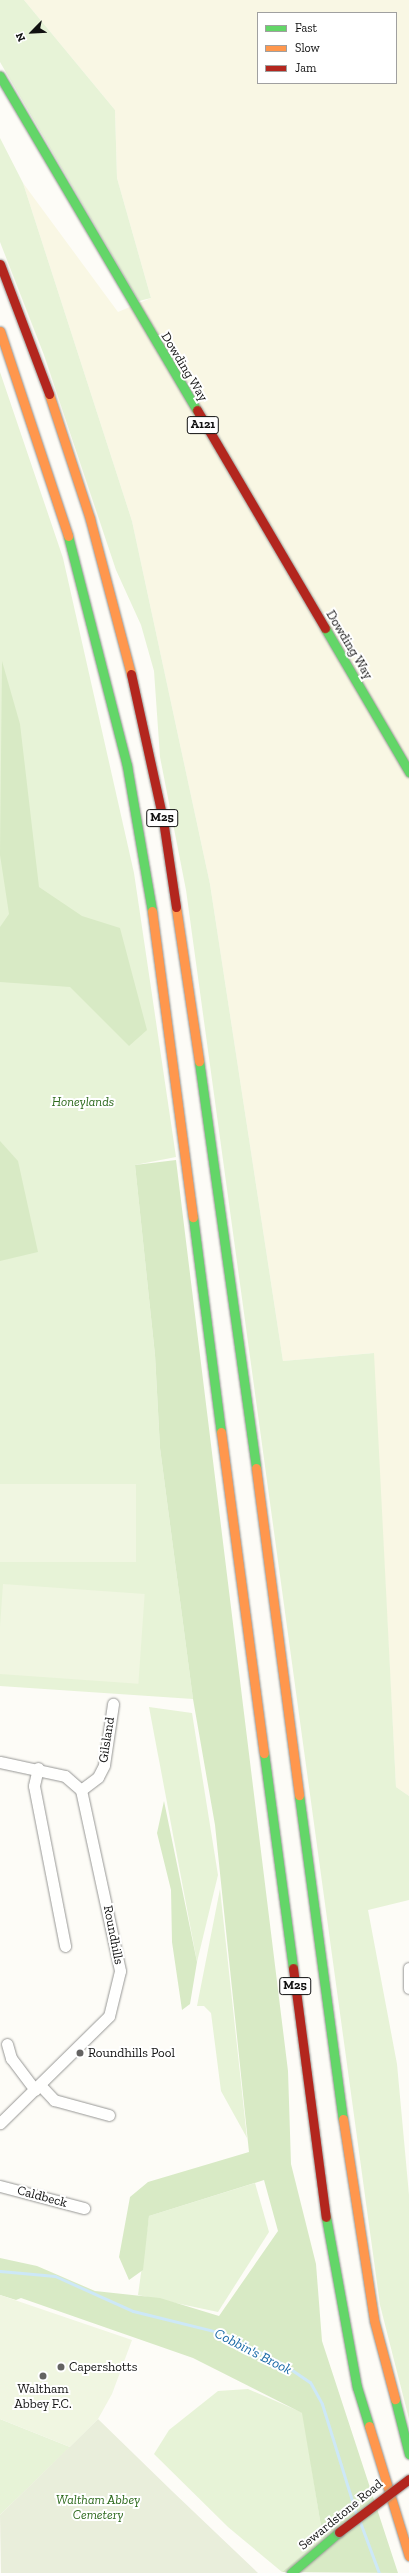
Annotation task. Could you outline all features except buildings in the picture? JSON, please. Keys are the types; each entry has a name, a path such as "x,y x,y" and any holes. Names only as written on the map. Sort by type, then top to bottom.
{"main road":[{"name":"Dowding Way","path":"0,76 409,772"},
{"name":"M25","path":"0,264 51,399 90,519 129,664 161,813 222,1218 355,2209 374,2320 409,2454"},
{"name":"M25","path":"0,332 52,480 84,590 114,710 143,851 171,1033 330,2247 361,2402 409,2556"},
{"name":"Sewardstone Road","path":"292,2573 339,2532 409,2479"}],"street":[{"name":"Gilsland","path":"81,1790 98,1777 104,1765 113,1704"},
{"path":"0,1762 38,1768 65,1776 81,1790"},
{"path":"38,1768 34,1786 65,1946"},
{"name":"Roundhills","path":"0,2123 110,2016 118,1993 117,1948 81,1790"},
{"path":"408,1968 409,1988"},
{"path":"7,2044 11,2058 37,2088 54,2100 109,2115"},
{"name":"Caldbeck","path":"0,2186 84,2208"}],"shaded area":[{"path":"24,0 409,0 409,1796 396,1787 373,1353 283,1361 210,884 132,521 23,183 118,312 151,298 117,178 115,110"}],"green space":[{"path":"0,0 24,0 115,110 117,178 151,298 139,301 0,62"},
{"path":"0,138 23,183 132,521 210,884 283,1361 374,1353 396,1787 409,1796 409,1900 368,1910 397,2064 409,2195 409,2419 380,2305 186,890 160,757 154,671 141,625 116,570 44,355 0,242"},
{"name":"Honeylands","path":"0,372 63,558 134,873 176,1157 135,1165 155,1355 160,1448 193,1699 0,1686"},
{"path":"2,661 20,724 39,887 82,916 120,928 147,1030 129,1046 70,987 0,982 0,927 9,914 0,855"},
{"path":"0,1141 18,1161 38,1252 0,1261"},
{"path":"176,1160 288,2071 291,2164 316,2264 322,2341 398,2573 282,2572 323,2538 302,2413 193,2358 21,2298 16,2300 0,2295 0,2258 37,2266 95,2291 160,2298 219,2316 278,2231 264,2180 149,2216 143,2270 129,2280 119,2257 130,2197 148,2182 249,2152 215,1825 193,1699 160,1448 155,1355 135,1165"},
{"path":"0,1484 136,1484 136,1562 0,1562"},
{"path":"3,1584 145,1594 138,1684 0,1674 0,1627"},
{"path":"149,1707 192,1713 218,1875 197,1962"},
{"path":"164,1801 197,1962 190,2004 182,2010 172,1942 171,1890 157,1833"},
{"path":"220,1889 247,2138 221,2091 211,2013 204,2006 197,2006"},
{"path":"255,2183 269,2232 218,2312 138,2295 149,2216"},
{"name":"Capershotts","path":"0,2295 132,2340 112,2394 98,2419 70,2447 0,2419"},
{"path":"248,2389 303,2413 323,2539 282,2572 228,2527 154,2454 169,2430 218,2391"},
{"path":"0,2419 70,2447 0,2515"},
{"name":"Waltham Abbey Cemetery","path":"98,2419 258,2573 1,2573 0,2515"}],"waterway":[{"name":"Cobbin's Brook","path":"0,2271 55,2276 133,2311 222,2333 283,2364 310,2382 322,2404 356,2513"},
{"name":"Cobbin's Brook","path":"360,2522 379,2573"}],"traffic: fast":[{"path":"0,76 197,410"},
{"path":"68,536 127,766 152,911"},
{"path":"325,628 409,772"},
{"path":"199,1061 256,1468"},
{"path":"193,1217 221,1432"},
{"path":"264,1753 293,1968"},
{"path":"299,1795 343,2119"},
{"path":"326,2217 357,2387 369,2426"},
{"path":"395,2399 409,2454"},
{"path":"291,2573 339,2532"}],"traffic: slow":[{"path":"0,331 68,536"},
{"path":"49,394 90,519 131,674"},
{"path":"176,907 199,1061"},
{"path":"152,911 193,1217"},
{"path":"221,1432 264,1753"},
{"path":"256,1468 299,1795"},
{"path":"343,2119 374,2320 395,2399"},
{"path":"369,2426 409,2556"}],"traffic: jam":[{"path":"0,264 49,394"},
{"path":"197,410 325,628"},
{"path":"131,674 163,820 176,907"},
{"path":"293,1968 326,2217"},
{"path":"339,2532 409,2479"}],"place":[{"name":"Roundhills Pool","path":"80,2053"},
{"name":"Capershotts","path":"61,2367"},
{"name":"Waltham Abbey F.C.","path":"43,2376"}]}
